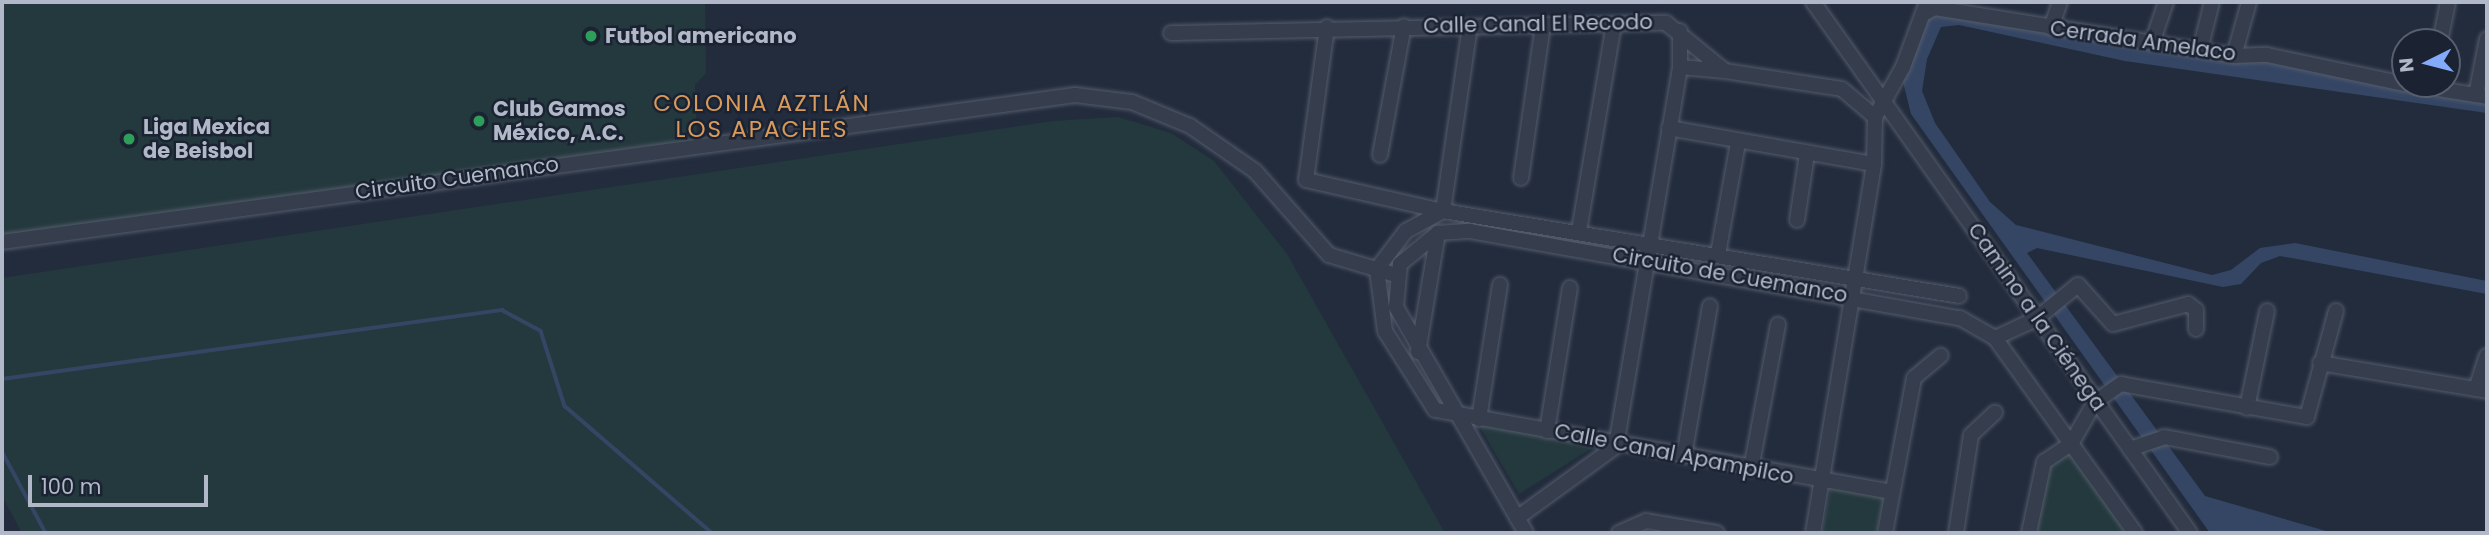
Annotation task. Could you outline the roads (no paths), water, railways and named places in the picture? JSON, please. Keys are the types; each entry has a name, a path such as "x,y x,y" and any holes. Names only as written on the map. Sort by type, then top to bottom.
{"street":[{"name":"Camino a la Ciénega","path":"1813,2 1886,98 2190,533"},
{"path":"2051,28 2060,2"},
{"path":"2152,43 2166,2"},
{"path":"2200,50 2212,2"},
{"path":"2234,56 2249,2"},
{"path":"2443,28 2448,2"},
{"path":"1813,533 1874,164 1875,117 1933,9"},
{"name":"Cerrada Amelaco","path":"1933,9 2234,56 2267,55 2391,81"},
{"name":"Calle Canal El Recodo","path":"1171,33 1327,27 1666,23 1680,31 1725,71"},
{"path":"1579,231 1614,24"},
{"path":"1521,178 1543,25"},
{"path":"1380,155 1404,26"},
{"name":"Circuito de Cuemanco","path":"1327,27 1306,180 1443,211 1579,231 1959,296"},
{"path":"1455,415 1429,406 1385,331 1377,269 1406,231 1443,211 1470,27"},
{"path":"1517,518 1616,446 1680,67 1680,31"},
{"path":"2482,96 2487,39"},
{"path":"1680,67 1842,89 1875,117"},
{"name":"Cerrada Amelaco","path":"2461,92 2482,96"},
{"name":"Circuito Cuemanco","path":"2,242 1075,95 1132,102 1190,126 1255,171 1321,249 1396,275"},
{"path":"1669,128 1874,164"},
{"path":"1718,254 1738,142"},
{"path":"1797,220 1807,154"},
{"name":"Circuito de Cuemanco","path":"1438,233 1470,231 1937,311 1995,338 2134,533"},
{"path":"1438,233 1418,243 1396,275 1399,318 1526,533"},
{"path":"1418,352 1438,233"},
{"path":"1479,419 1500,285"},
{"path":"1995,338 2038,317 2063,293 2083,287 2113,324 2194,305 2196,329"},
{"path":"1547,431 1570,288"},
{"path":"1685,456 1710,306"},
{"path":"2248,408 2267,311"},
{"path":"2029,533 2040,471 2071,444 2097,399 2122,384 2307,417 2319,363 2336,311"},
{"path":"1751,469 1778,324"},
{"path":"1885,533 1914,378 1941,355"},
{"path":"2319,363 2482,390 2487,356"},
{"path":"1956,533 1972,435 1995,413"},
{"name":"Calle Canal Apampilco","path":"1455,415 1616,446 1892,492"},
{"path":"2132,448 2164,437 2270,457"},
{"path":"1619,533 1646,521 1717,533"}],"water":[{"path":"1938,14 2261,59 2391,84 2391,98 2461,97 2487,102 2487,113 2125,61 1959,25 1941,27 1927,59 1922,91 1935,123 1990,202 2016,225 2212,275 2231,270 2260,248 2295,243 2487,281 2487,294 2280,256 2261,263 2241,284 2223,287 2037,248 2027,253 2205,496 2333,533 2210,533 1911,114 1903,82 1926,21"}],"waterway":[{"path":"2,379 502,310 541,331 565,406 712,533"},
{"path":"2,451 46,533"}],"place":[{"name":"Futbol americano","path":"591,36"},
{"name":"Club Gamos México, A.C.","path":"479,121"},
{"name":"Liga Mexica de Beisbol","path":"129,139"}],"district":[{"name":"COLONIA AZTLÁN LOS APACHES","path":"762,116"}]}
